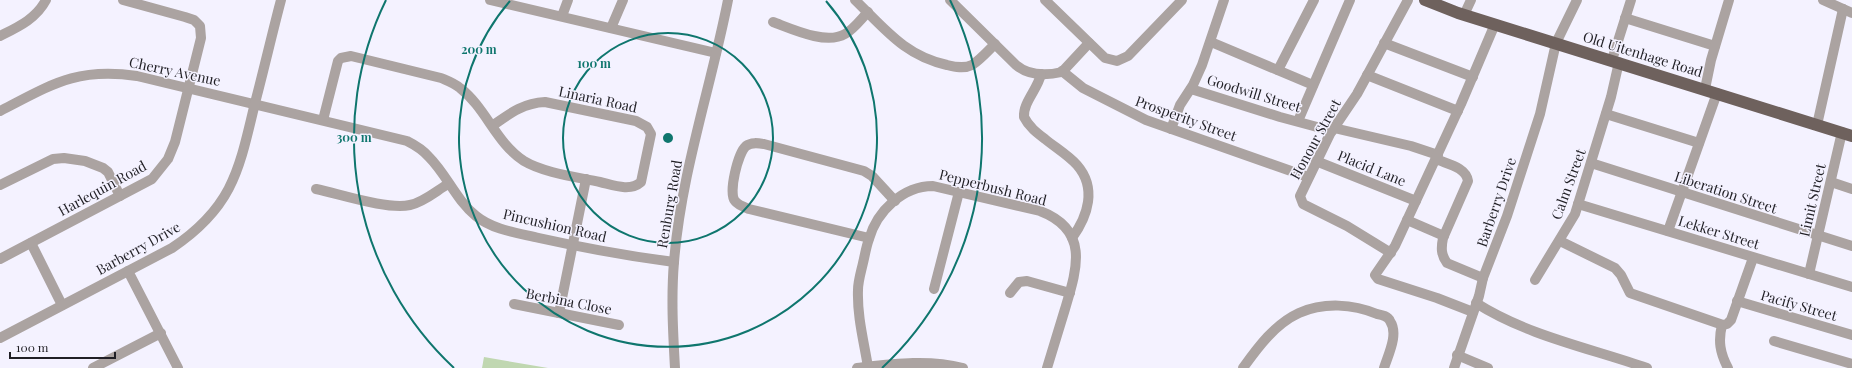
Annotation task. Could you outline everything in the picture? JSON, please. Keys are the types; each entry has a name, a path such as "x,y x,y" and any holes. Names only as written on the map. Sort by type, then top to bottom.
{"main road":[{"name":"Old Uitenhage Road","path":"1425,0 1464,15 1847,134"}],"street":[{"path":"0,36 29,21 42,8 46,0"},
{"name":"Harlequin Road","path":"0,259 152,179 168,159 175,142 189,88 201,38 201,29 198,23 185,17 123,0"},
{"name":"Barberry Drive","path":"0,338 184,240 203,224 214,212 226,194 237,172 281,0"},
{"path":"490,0 716,53"},
{"path":"562,16 568,0"},
{"path":"611,28 623,0"},
{"name":"Renburg Road","path":"675,368 673,318 674,262 689,166 728,0"},
{"path":"856,0 908,50 941,64 957,67 968,66 995,44"},
{"path":"950,0 1022,70 1032,74 1062,71 1089,43"},
{"path":"1049,1 1105,58 1117,61 1128,56 1182,0"},
{"path":"1172,129 1180,105 1191,89 1202,65 1224,0"},
{"path":"1278,70 1314,0"},
{"path":"1298,121 1350,0"},
{"name":"Honour Street","path":"1391,253 1347,226 1303,204 1300,196 1316,161 1333,130 1367,75 1408,0"},
{"path":"1464,15 1471,0"},
{"name":"Barberry Drive","path":"1454,368 1457,355 1475,307 1483,278 1507,216 1538,121 1556,43 1577,0"},
{"name":"Calm Street","path":"1535,280 1573,219 1606,114 1625,18 1631,0"},
{"path":"1705,89 1715,46 1729,0"},
{"path":"1823,0 1852,13"},
{"path":"1818,124 1842,9"},
{"path":"773,22 807,34 834,38 846,34 868,12"},
{"path":"1625,18 1715,46"},
{"path":"1495,24 1437,157 1391,253 1376,272 1376,278 1475,307 1493,313 1556,340 1647,368"},
{"path":"1211,42 1313,85"},
{"path":"1384,44 1473,77"},
{"path":"323,120 338,61 341,58 352,56 452,82 470,97 510,149 524,160 537,167 586,179 559,313"},
{"name":"Prosperity Street","path":"1062,71 1083,88 1146,120 1308,177"},
{"name":"Cherry Avenue","path":"0,111 57,82 76,76 118,73 255,103"},
{"path":"1041,74 1038,86 1026,106 1024,117 1030,127 1078,166 1088,189 1089,204 1080,227 1072,238"},
{"path":"1367,75 1458,111"},
{"name":"Goodwill Street","path":"1191,89 1280,117 1333,130 1411,146 1437,157 1461,170 1466,174 1468,181 1444,236"},
{"path":"1668,231 1717,93"},
{"name":"Linaria Road","path":"492,126 520,107 545,102 636,121 647,127 651,134 641,182 636,186 628,187 586,179"},
{"name":"Pincushion Road","path":"255,103 407,141 430,158 448,184 475,215 487,223 508,230 573,245 628,256 674,262"},
{"path":"1606,114 1699,143"},
{"name":"Limit Street","path":"1809,274 1830,182 1847,134"},
{"path":"869,238 749,209 739,205 733,197 732,192 741,152 751,144 764,144 855,168 872,176 895,201"},
{"path":"0,185 53,159 64,158 85,162 103,168 108,172 120,196"},
{"name":"Placid Lane","path":"1316,161 1416,201"},
{"name":"Liberation Street","path":"1591,163 1852,246"},
{"path":"1830,182 1852,189"},
{"path":"316,188 400,206 411,205 422,201 448,184"},
{"name":"Pepperbush Road","path":"868,367 858,290 869,238 876,223 895,201 908,191 925,186 933,186 1052,216 1061,222 1072,238 1077,258 1070,293 1047,368"},
{"path":"934,289 959,192"},
{"name":"Lekker Street","path":"1578,204 1852,287"},
{"path":"1407,220 1444,236 1442,253 1447,263 1483,278"},
{"path":"1560,241 1619,272 1630,293 1722,325 1727,324 1731,320 1753,258"},
{"path":"30,243 62,305"},
{"path":"128,271 178,368"},
{"path":"1010,293 1019,282 1027,281 1070,293"},
{"name":"Pacify Street","path":"1737,301 1852,335"},
{"name":"Berbina Close","path":"514,304 619,325"},
{"path":"1243,368 1258,347 1278,327 1299,314 1315,308 1336,305 1351,306 1372,311 1390,321 1393,333 1384,368"},
{"path":"1722,325 1719,336 1720,352 1728,368"},
{"path":"93,368 160,333"},
{"path":"1774,341 1852,364"},
{"path":"1457,355 1488,368"},
{"path":"857,368 913,363 934,363 963,368"}],"green space":[{"path":"484,357 548,368 482,368"}]}
